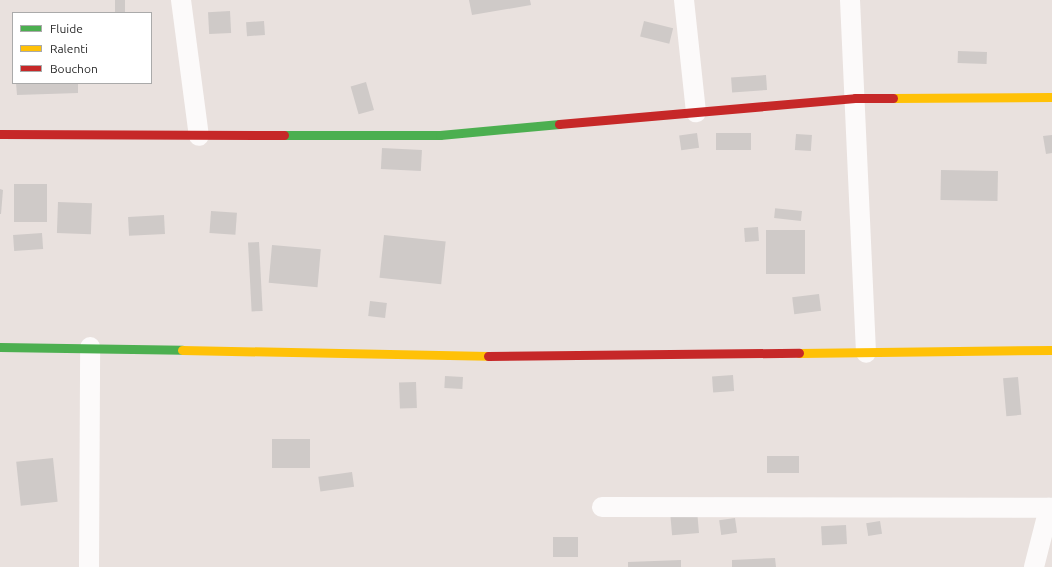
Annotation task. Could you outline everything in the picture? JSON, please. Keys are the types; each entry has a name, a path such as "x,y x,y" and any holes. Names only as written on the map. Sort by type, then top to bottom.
{"street":[{"path":"181,0 199,136"},
{"path":"684,0 696,112"},
{"path":"850,0 866,352"},
{"path":"0,134 199,136 440,135 855,98 1052,97"},
{"path":"0,347 90,347 523,357 1052,350"},
{"path":"89,567 90,347"},
{"path":"602,507 1050,508 1034,567"}],"building":[{"path":"115,0 125,0 125,12 115,12"},
{"path":"469,0 530,0 531,5 472,15"},
{"path":"230,11 231,33 209,34 208,12"},
{"path":"264,21 265,35 247,36 246,22"},
{"path":"644,21 673,28 669,44 640,37"},
{"path":"958,51 987,52 987,64 958,63"},
{"path":"766,75 767,90 732,92 731,77"},
{"path":"366,82 374,110 359,114 351,86"},
{"path":"16,84 78,84 78,93 17,95"},
{"path":"697,133 699,148 681,150 679,136"},
{"path":"716,133 751,133 751,150 716,150"},
{"path":"796,134 812,135 811,151 795,150"},
{"path":"1052,135 1052,153 1046,154 1043,136"},
{"path":"382,148 422,150 421,171 381,169"},
{"path":"941,170 998,171 997,201 940,200"},
{"path":"14,184 47,184 47,222 14,222"},
{"path":"0,189 3,190 1,214 0,214"},
{"path":"58,202 92,203 91,234 57,233"},
{"path":"775,208 802,211 801,221 774,218"},
{"path":"211,211 237,213 235,235 209,233"},
{"path":"164,215 165,234 129,236 128,217"},
{"path":"758,227 759,241 745,242 744,228"},
{"path":"766,230 805,230 805,274 766,274"},
{"path":"42,233 43,249 14,251 13,235"},
{"path":"384,235 446,241 441,284 380,278"},
{"path":"259,242 263,311 252,311 248,243"},
{"path":"272,245 321,249 318,287 269,283"},
{"path":"819,294 821,311 794,314 792,297"},
{"path":"370,301 387,303 385,318 368,316"},
{"path":"733,375 734,391 713,392 712,376"},
{"path":"445,376 463,377 462,389 444,388"},
{"path":"1018,377 1021,415 1006,416 1003,378"},
{"path":"416,382 417,408 400,409 399,383"},
{"path":"272,439 310,439 310,468 272,468"},
{"path":"767,456 799,456 799,473 767,473"},
{"path":"53,458 58,502 21,506 16,462"},
{"path":"352,472 354,487 320,492 318,477"},
{"path":"697,510 699,533 672,535 670,512"},
{"path":"735,518 737,533 721,535 719,520"},
{"path":"880,521 882,534 868,536 866,523"},
{"path":"846,525 847,544 822,545 821,526"},
{"path":"553,537 578,537 578,557 553,557"},
{"path":"775,558 776,567 732,567 732,560"},
{"path":"681,560 681,567 628,567 628,562"}],"traffic: fast":[{"path":"284,135 440,135 559,124"},
{"path":"0,347 182,350"}],"traffic: slow":[{"path":"893,98 1052,97"},
{"path":"182,350 488,356"},
{"path":"799,353 1052,350"}],"traffic: jam":[{"path":"559,124 855,98 893,98"},
{"path":"0,134 284,135"},
{"path":"488,356 799,353"}]}
